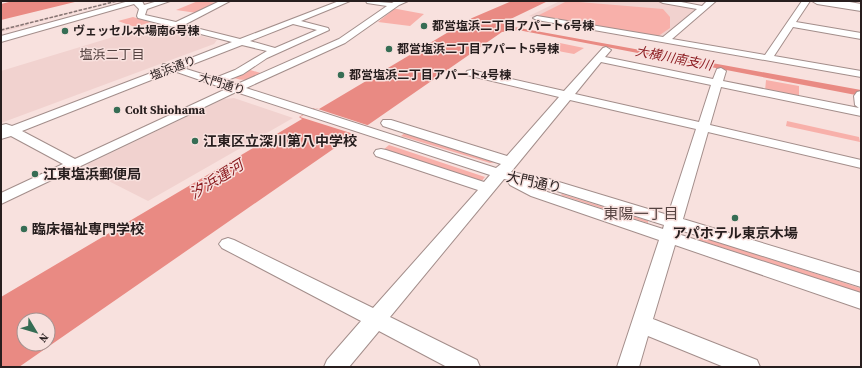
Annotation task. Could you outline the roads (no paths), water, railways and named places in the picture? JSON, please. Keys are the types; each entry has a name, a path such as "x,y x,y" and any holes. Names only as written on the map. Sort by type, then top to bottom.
{"highway":[{"path":"823,1 861,6"},
{"path":"839,1 861,6"}],"main road":[{"path":"817,1 861,6"},
{"path":"844,1 861,6"}],"street":[{"path":"1,38 138,4 166,1"},
{"path":"177,25 226,1"},
{"name":"塩浜通り","path":"239,41 337,1"},
{"name":"塩浜通り","path":"5,131 346,1"},
{"path":"370,1 393,5"},
{"path":"1,198 237,88 342,41 393,5 404,1"},
{"path":"663,1 703,8"},
{"path":"665,40 712,1"},
{"path":"768,58 806,1"},
{"path":"138,4 141,16 277,51"},
{"path":"537,18 861,74"},
{"path":"215,82 239,72 255,61 325,30 293,22"},
{"path":"791,24 861,36"},
{"path":"335,367 602,54 719,77 861,112"},
{"name":"大門通り","path":"170,67 377,135 505,168 536,193 861,280"},
{"path":"471,73 861,164"},
{"path":"628,367 719,77"},
{"path":"387,124 505,168"},
{"path":"5,131 74,164"},
{"path":"381,153 488,188"},
{"name":"大門通り","path":"671,230 861,300"},
{"path":"228,244 469,367"},
{"path":"642,324 749,367"}],"water":[{"path":"13,1 79,1 1,20 1,4"},
{"path":"512,1 548,1 502,23 514,27 861,90 861,96 518,30 502,32 56,341 56,312 16,312 16,352 41,352 19,367 1,367 1,297 302,119 299,117 314,108 319,109 472,18"}],"railway":[{"path":"1,30 117,1"}],"place":[{"name":"都営塩浜二丁目アパート6号棟","path":"424,26"},
{"name":"ヴェッセル木場南6号棟","path":"65,31"},
{"name":"都営塩浜二丁目アパート5号棟","path":"389,49"},
{"name":"都営塩浜二丁目アパート4号棟","path":"341,75"},
{"name":"Colt Shiohama","path":"117,110"},
{"name":"江東区立深川第八中学校","path":"195,141"},
{"name":"江東塩浜郵便局","path":"35,174"},
{"name":"アパホテル東京木場","path":"735,218"},
{"name":"臨床福祉専門学校","path":"24,229"}],"district":[{"name":"塩浜二丁目","path":"112,54"},
{"name":"東陽一丁目","path":"641,213"}],"water label":[{"name":"大横川南支川","path":"674,58"},
{"name":"汐浜運河","path":"216,179"}]}
